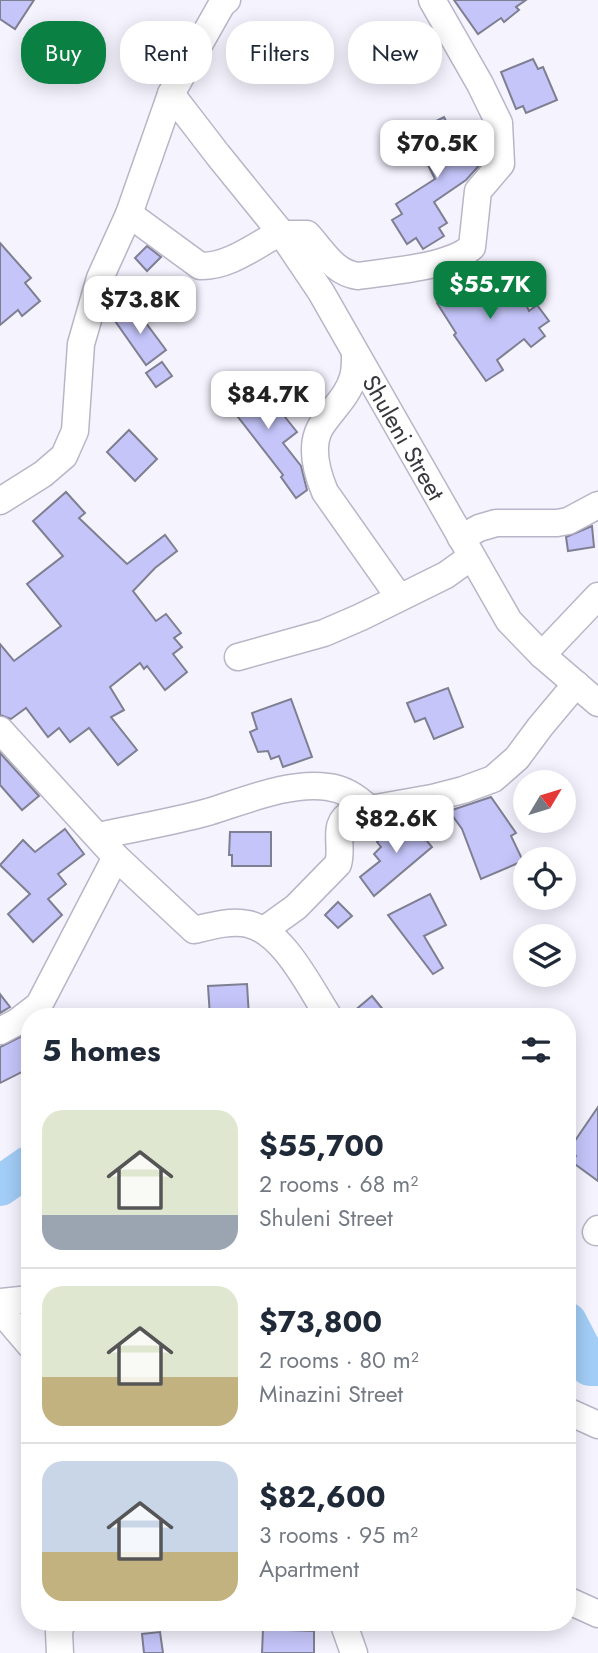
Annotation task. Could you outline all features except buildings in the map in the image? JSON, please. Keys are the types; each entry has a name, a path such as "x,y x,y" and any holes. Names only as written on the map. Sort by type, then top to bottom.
{"street":[{"path":"129,214 200,266 212,266 229,260 281,233 307,234 336,268 346,275 358,276 437,262 464,254 472,247 478,191 501,164 499,123 432,0"},
{"path":"0,501 43,474 64,456 75,431 82,344 100,278 129,214 171,94 223,1"},
{"name":"Shuleni Street","path":"171,94 281,233 321,292 509,621 542,655 598,702"},
{"path":"355,355 353,378 338,406 319,429 315,459 318,477 325,492 399,597"},
{"path":"238,657 324,633 446,575 479,528 496,523 568,521 598,505"},
{"path":"542,655 598,596"},
{"path":"264,930 296,907 338,864 341,856 340,823 344,816 453,793 494,779 517,758 576,684"},
{"path":"0,730 116,857 194,930 247,923 264,930 281,945 323,1008"},
{"path":"98,836 208,812 239,801 305,786 327,786 345,791 359,798 369,809"},
{"path":"34,1008 39,1004 116,857"},
{"path":"0,1031 21,1019"},
{"path":"0,1302 21,1300"},
{"path":"0,1310 21,1335"},
{"path":"576,1415 598,1425"},
{"path":"576,1604 598,1614"},
{"path":"59,1631 60,1653"},
{"path":"345,1631 354,1653"}],"waterway":[{"path":"0,1186 21,1171"},
{"path":"576,1339 590,1366 598,1366"}]}
